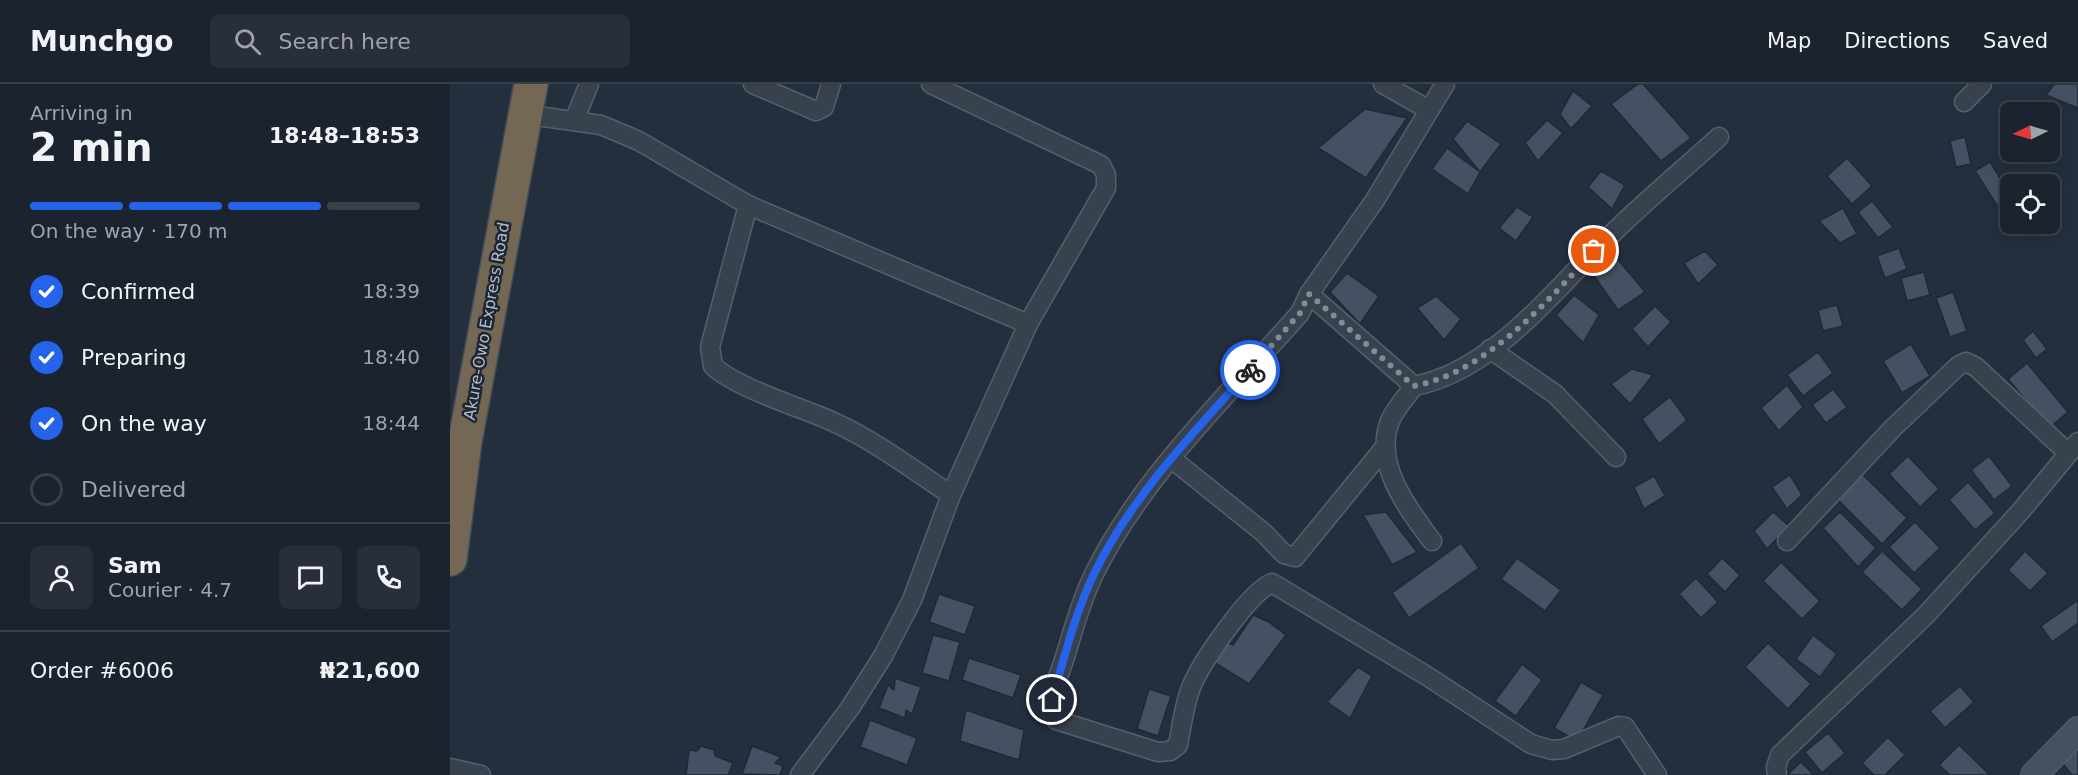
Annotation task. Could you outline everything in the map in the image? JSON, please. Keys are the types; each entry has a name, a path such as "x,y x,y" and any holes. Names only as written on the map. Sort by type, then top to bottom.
{"highway":[{"name":"Akure-Owo Express Road","path":"450,559 458,439 527,99"}],"street":[{"path":"574,121 589,84"},
{"path":"753,84 816,111 824,107 831,84"},
{"path":"800,775 850,708 883,656 912,600 951,495 1028,324 1106,188 1106,175 1101,165 931,84"},
{"path":"1383,84 1429,110"},
{"path":"1445,84 1375,200 1309,294 1300,313 1143,493 1094,574 1052,700 1052,714 1056,720 1158,752 1170,751 1178,745 1192,685 1209,655 1239,614 1272,583 1427,676 1531,744 1552,750 1564,749 1620,726 1625,727 1657,775"},
{"path":"1964,102 1982,84"},
{"path":"527,99 574,121 601,125 639,141 748,205 1028,324"},
{"path":"1432,540 1402,501 1385,447 1390,421 1414,386 1446,377 1490,349 1533,315 1617,228 1719,137"},
{"path":"748,205 710,347 713,366 791,406 830,421 871,442 951,495"},
{"path":"1309,294 1414,386"},
{"path":"1490,349 1555,394 1616,458"},
{"path":"1777,775 1776,767 1780,755 1926,615 2020,512 2073,447 1976,367 1966,362 1958,366 1892,429 1787,541"},
{"path":"1172,459 1264,533 1284,554 1295,557 1385,447"},
{"path":"2034,775 2078,730"},
{"path":"450,768 482,775"}],"building":[{"path":"1638,84 1643,84 1691,138 1661,161 1611,104"},
{"path":"2054,84 2078,84 2078,108 2046,95"},
{"path":"1573,91 1592,106 1571,129 1560,114"},
{"path":"1365,109 1407,118 1366,178 1318,148"},
{"path":"1547,120 1563,133 1538,161 1525,143"},
{"path":"1467,121 1501,144 1480,172 1453,139"},
{"path":"1965,137 1971,164 1956,167 1950,141"},
{"path":"1447,148 1480,172 1468,194 1432,169"},
{"path":"1847,158 1872,186 1852,204 1827,176"},
{"path":"1990,162 2000,178 2000,210 1975,171"},
{"path":"1601,171 1625,185 1612,209 1588,187"},
{"path":"1872,201 1893,227 1878,238 1858,212"},
{"path":"1517,207 1533,217 1516,241 1499,228"},
{"path":"1843,208 1857,234 1840,243 1819,221"},
{"path":"1899,248 1907,269 1885,278 1877,256"},
{"path":"1705,251 1718,265 1698,284 1684,263"},
{"path":"1616,257 1645,292 1618,310 1594,276"},
{"path":"1924,272 1930,295 1907,301 1901,278"},
{"path":"1347,273 1379,296 1360,324 1330,292"},
{"path":"1953,292 1967,331 1950,337 1936,298"},
{"path":"1574,295 1599,315 1583,343 1556,315"},
{"path":"1436,296 1461,319 1444,340 1417,308"},
{"path":"1837,305 1843,326 1823,331 1818,310"},
{"path":"1655,306 1671,322 1648,347 1632,329"},
{"path":"2033,331 2047,349 2036,358 2023,340"},
{"path":"1911,344 1930,376 1902,393 1883,361"},
{"path":"1818,352 1833,373 1803,396 1787,375"},
{"path":"2027,363 2068,412 2049,428 2008,379"},
{"path":"1632,369 1653,375 1630,404 1611,384"},
{"path":"1787,385 1803,407 1779,431 1761,408"},
{"path":"1833,389 1847,407 1826,423 1812,405"},
{"path":"1670,397 1687,420 1659,444 1642,419"},
{"path":"1908,456 1939,489 1920,507 1889,474"},
{"path":"1989,456 2012,486 1994,500 1971,470"},
{"path":"1862,474 1907,518 1882,544 1837,499"},
{"path":"1790,475 1802,495 1787,509 1772,487"},
{"path":"1654,476 1665,496 1644,509 1634,487"},
{"path":"1968,482 1995,513 1975,530 1949,500"},
{"path":"1386,512 1417,552 1392,565 1363,515"},
{"path":"1773,512 1789,526 1767,549 1754,531"},
{"path":"1840,512 1876,548 1858,567 1823,528"},
{"path":"1915,522 1940,548 1914,573 1889,547"},
{"path":"1461,543 1479,568 1409,618 1392,593"},
{"path":"1882,551 1922,589 1902,610 1862,572"},
{"path":"2025,551 2048,573 2030,591 2008,570"},
{"path":"1517,558 1561,590 1545,611 1501,579"},
{"path":"1722,558 1740,575 1725,592 1707,574"},
{"path":"1781,562 1820,601 1802,619 1763,581"},
{"path":"1696,578 1718,602 1701,618 1679,594"},
{"path":"939,594 975,606 965,635 929,622"},
{"path":"2078,600 2078,623 2052,642 2041,626"},
{"path":"1253,615 1269,622 1286,635 1249,684 1212,661 1224,641 1233,645"},
{"path":"933,635 960,642 949,681 922,673"},
{"path":"1813,635 1837,654 1820,677 1796,659"},
{"path":"1768,643 1811,684 1788,709 1745,667"},
{"path":"969,658 1021,675 1013,698 962,680"},
{"path":"1522,664 1542,680 1516,716 1495,701"},
{"path":"1358,667 1372,676 1350,718 1327,702"},
{"path":"895,678 921,687 912,714 906,710 905,718 879,708 888,685 894,690"},
{"path":"1581,682 1603,695 1577,741 1554,728"},
{"path":"1960,686 1974,702 1945,728 1930,711"},
{"path":"1149,689 1171,696 1158,736 1137,729"},
{"path":"966,710 1024,730 1019,760 960,741"},
{"path":"870,720 917,738 907,765 860,747"},
{"path":"1828,733 1845,753 1822,773 1805,752"},
{"path":"1888,737 1905,755 1885,775 1874,775 1862,763"},
{"path":"2078,744 2078,775 2072,775 2059,759"},
{"path":"1959,745 1990,775 1950,775 1939,765"},
{"path":"701,746 714,750 715,756 733,763 728,775 686,775 689,750 697,751"},
{"path":"752,746 781,757 775,763 783,766 780,775 742,774"},
{"path":"1801,762 1814,775 1787,775"}],"way so far":[{"path":"1250,370 1300,313 1309,294 1414,386 1446,377 1490,349 1533,315 1594,251"}],"route":[{"path":"1052,700 1094,574 1114,539 1143,493 1250,370"}]}
